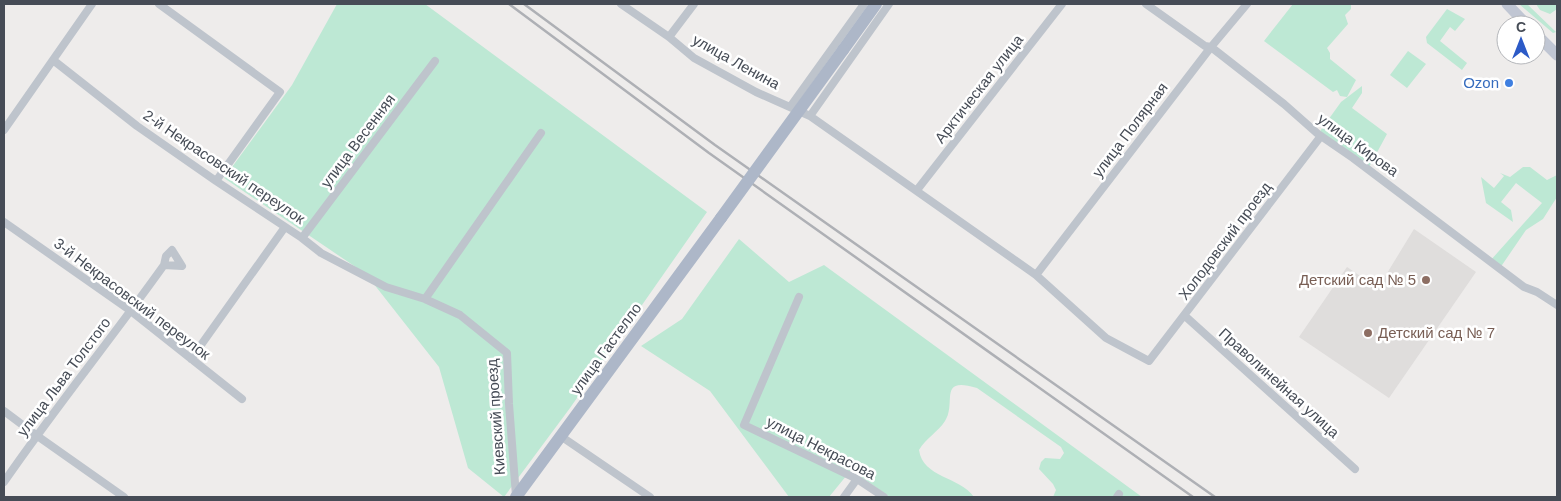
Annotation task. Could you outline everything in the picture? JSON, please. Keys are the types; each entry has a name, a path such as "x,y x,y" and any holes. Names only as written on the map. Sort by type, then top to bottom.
{"main road":[{"name":"улица Гастелло","path":"516,497 562,437 876,4"},
{"path":"1507,4 1517,15"},
{"path":"1546,44 1557,55"}],"street":[{"path":"4,130 92,4"},
{"path":"159,4 280,92 216,181"},
{"name":"улица Ленина","path":"621,4 669,37 694,58 756,92 810,116 1036,275 1106,338 1150,361"},
{"path":"669,37 694,4"},
{"path":"790,107 864,4"},
{"path":"810,116 889,4"},
{"name":"Арктическая улица","path":"917,190 1062,4"},
{"name":"улица Кирова","path":"1146,4 1205,46 1211,47 1284,104 1321,136 1354,158 1524,287 1537,292 1557,305"},
{"name":"улица Полярная","path":"1036,275 1211,47 1247,4"},
{"name":"2-й Некрасовский переулок","path":"53,60 137,126 302,238 321,253 386,287"},
{"name":"улица Весенняя","path":"302,238 435,61"},
{"path":"425,299 541,133"},
{"name":"Холодовский проезд","path":"1150,361 1321,136"},
{"name":"3-й Некрасовский переулок","path":"4,222 131,311 242,399"},
{"path":"191,359 285,227"},
{"name":"улица Льва Толстого","path":"4,482 36,435 164,265"},
{"name":"Киевский проезд","path":"386,287 425,299 460,315 508,352 509,404 516,497"},
{"name":"улица Некрасова","path":"799,297 744,425 857,479 884,497"},
{"name":"Праволинейная улица","path":"1185,316 1355,469"},
{"path":"4,411 124,497"},
{"path":"562,437 650,497"},
{"path":"844,497 857,479"}],"shaded area":[{"name":"Детский сад № 7","path":"1414,229 1476,272 1389,398 1299,337 1347,267 1378,288"}],"green space":[{"path":"337,4 425,4 707,212 570,408 504,497 468,468 439,367 366,274 224,178 292,85"},
{"path":"1293,4 1351,4 1351,9 1345,15 1348,24 1327,48 1330,53 1330,59 1356,80 1347,97 1340,96 1337,90 1333,92 1264,41"},
{"path":"1519,4 1527,4 1538,15 1532,15"},
{"path":"1536,4 1557,4 1557,9 1550,14 1540,10"},
{"path":"1447,9 1465,19 1455,31 1450,27 1440,41 1467,63 1462,70 1427,43 1426,37"},
{"path":"1546,22 1556,32 1553,33 1546,27"},
{"path":"1408,51 1426,64 1407,88 1390,75"},
{"path":"1362,86 1362,93 1352,108 1387,134 1368,169 1318,134 1341,102"},
{"path":"1523,167 1530,167 1547,180 1557,175 1557,197 1543,219 1526,230 1500,268 1490,261 1542,203 1516,183 1501,202 1511,210 1513,222 1486,203 1481,177 1494,188 1504,176 1500,173 1510,177"},
{"path":"739,239 789,282 824,265 1142,497 1053,497 1056,490 1053,484 1039,469 1041,462 1045,458 1060,459 1064,453 1061,447 977,388 965,385 952,388 945,421 919,450 922,459 934,472 960,485 974,497 890,497 851,470 829,497 789,497 710,391 641,346 682,319"}],"railway":[{"path":"509,4 709,153 1193,497"},
{"path":"524,4 715,145 1215,497"}],"place":[{"name":"Ozon","path":"1509,83"},
{"name":"Детский сад № 5","path":"1426,280"},
{"name":"Детский сад № 7","path":"1368,333"}]}
